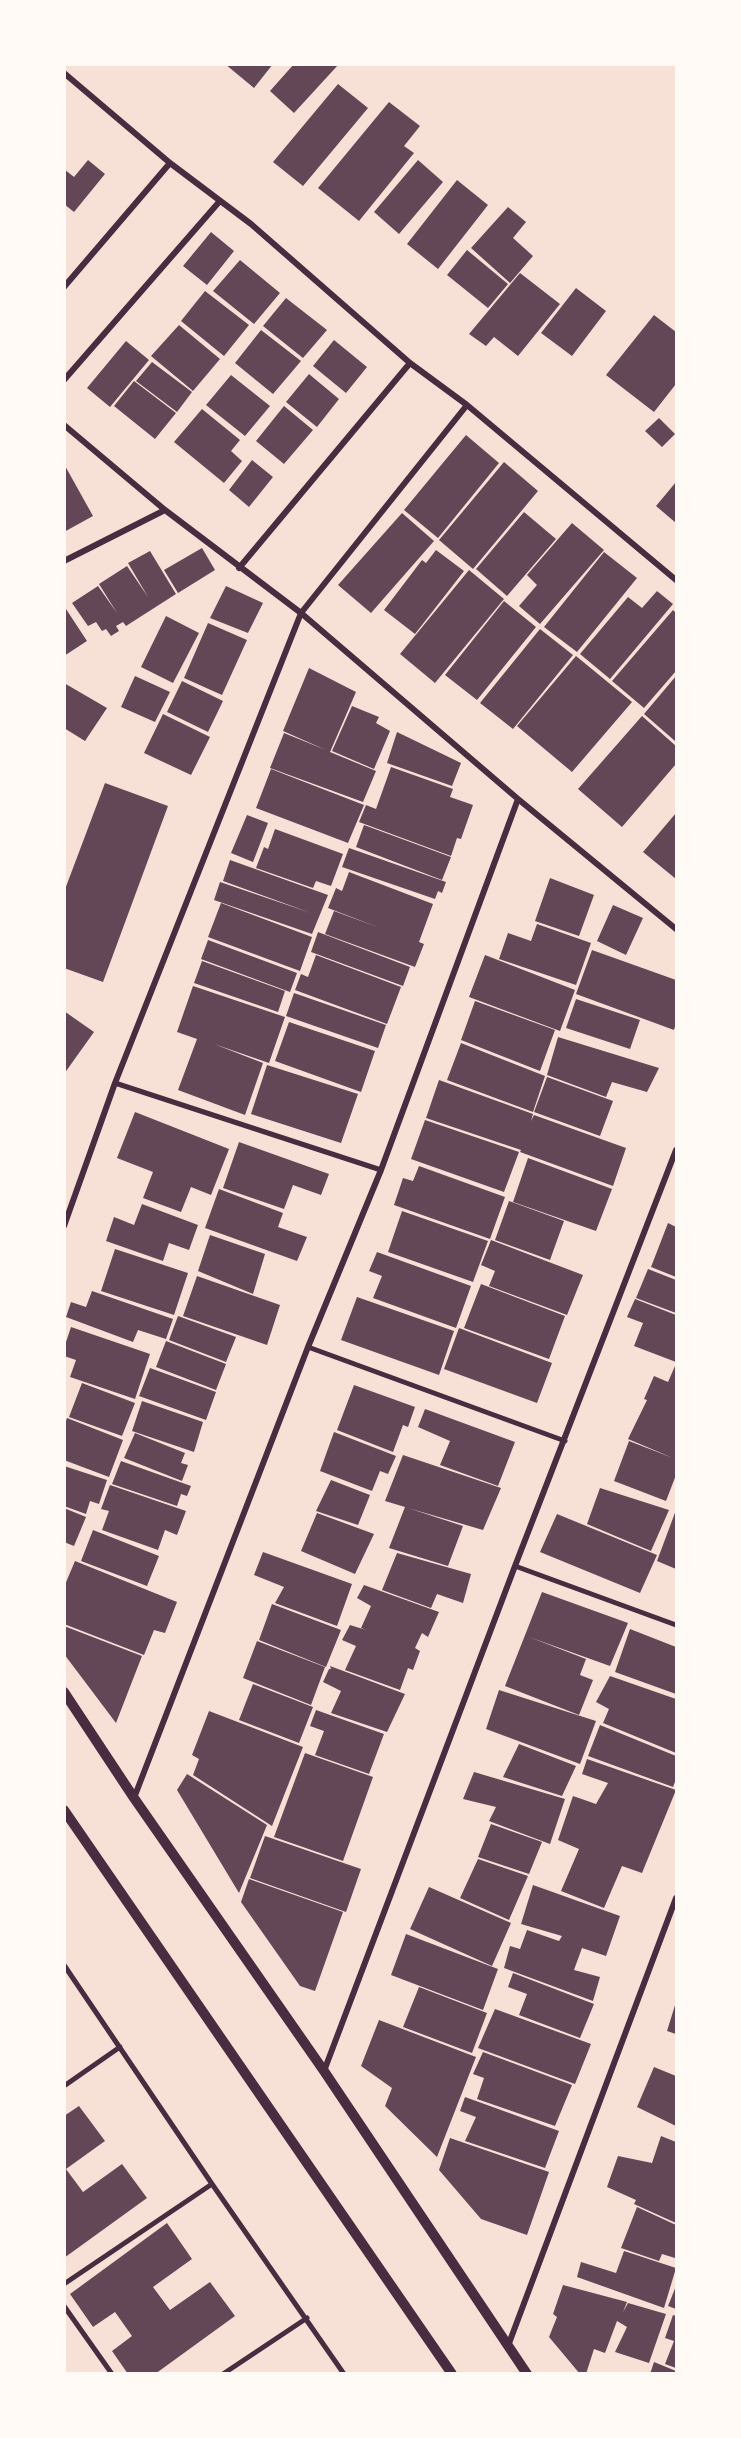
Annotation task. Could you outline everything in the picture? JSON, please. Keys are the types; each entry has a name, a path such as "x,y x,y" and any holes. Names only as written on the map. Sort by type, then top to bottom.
{"street":[{"path":"64,73 170,163 251,224 410,363 467,405 676,580"},
{"path":"64,287 170,163"},
{"path":"64,380 219,202"},
{"path":"239,568 410,363"},
{"path":"64,1226 115,1083 301,613 467,405"},
{"path":"64,425 165,510 301,613 518,799 676,929"},
{"path":"64,561 165,510"},
{"path":"134,1798 308,1347 381,1170 518,799"},
{"path":"115,1083 381,1170"},
{"path":"324,2071 515,1566 676,1150"},
{"path":"308,1347 565,1441"},
{"path":"515,1566 676,1625"},
{"path":"64,1692 134,1798 324,2071 527,2373"},
{"path":"64,1809 452,2373"},
{"path":"508,2346 676,1898"},
{"path":"64,1965 212,2184 344,2373"},
{"path":"64,2086 120,2047"},
{"path":"64,2284 212,2184"},
{"path":"64,2306 112,2373"},
{"path":"223,2373 306,2318"}],"building":[{"path":"225,64 273,64 254,88"},
{"path":"294,64 339,64 294,113 270,91"},
{"path":"338,84 368,108 303,186 273,162"},
{"path":"389,102 420,126 404,146 414,153 359,221 318,188"},
{"path":"88,160 105,174 74,212 64,204 64,169 74,177"},
{"path":"418,160 443,182 399,234 374,212"},
{"path":"457,180 488,205 438,269 407,244"},
{"path":"508,207 526,222 513,238 533,256 510,283 471,248"},
{"path":"211,232 234,251 207,285 183,266"},
{"path":"467,250 508,284 488,308 447,275"},
{"path":"240,260 280,293 254,324 213,291"},
{"path":"520,273 560,304 518,356 494,337 486,346 469,334"},
{"path":"576,288 606,311 572,356 541,333"},
{"path":"205,291 249,325 224,356 181,321"},
{"path":"286,298 327,330 303,358 263,326"},
{"path":"654,315 676,332 676,384 654,412 606,375"},
{"path":"179,325 220,359 193,391 151,356"},
{"path":"261,330 301,361 273,394 235,363"},
{"path":"334,340 367,367 346,393 313,366"},
{"path":"126,341 149,360 110,407 87,388"},
{"path":"152,362 192,392 177,412 136,381"},
{"path":"309,374 339,399 317,427 286,402"},
{"path":"231,375 270,406 245,436 206,405"},
{"path":"134,381 176,413 155,439 114,406"},
{"path":"284,406 313,430 284,464 256,441"},
{"path":"202,409 240,440 231,451 242,461 224,483 174,442"},
{"path":"659,418 675,434 662,447 645,431"},
{"path":"466,435 499,463 438,538 404,510"},
{"path":"252,460 273,477 249,507 229,490"},
{"path":"504,462 538,491 473,569 439,540"},
{"path":"64,464 93,516 64,532"},
{"path":"676,482 676,523 656,506"},
{"path":"524,512 556,539 507,596 476,569"},
{"path":"402,513 434,541 371,613 338,585"},
{"path":"572,523 604,550 540,624 519,606 537,585 527,575"},
{"path":"202,548 215,570 178,593 164,570"},
{"path":"436,550 464,571 415,634 384,610 422,560 426,563"},
{"path":"150,551 176,594 126,626 123,622 116,626 119,631 111,636 106,629 102,631 96,622 88,626 72,603 98,586 117,613 99,584 127,566 148,597 128,563"},
{"path":"604,552 637,578 577,652 544,627"},
{"path":"469,570 504,599 435,683 400,654"},
{"path":"226,586 263,603 248,633 210,618"},
{"path":"657,591 673,604 610,679 580,654 628,597 642,608"},
{"path":"504,601 536,627 477,700 445,675"},
{"path":"64,606 87,641 64,656"},
{"path":"673,610 676,613 676,671 644,708 612,681"},
{"path":"166,616 199,633 173,683 141,667"},
{"path":"208,623 247,640 222,695 184,678"},
{"path":"540,629 573,655 513,729 480,703"},
{"path":"576,656 632,702 572,772 517,726"},
{"path":"309,668 356,692 330,752 376,771 363,802 270,768 284,733 326,750 283,731"},
{"path":"135,676 170,692 155,722 121,707"},
{"path":"676,676 676,740 675,741 644,714"},
{"path":"182,681 223,701 208,732 167,712"},
{"path":"64,683 107,708 85,741 64,728"},
{"path":"352,706 379,717 376,723 390,731 374,769 332,751"},
{"path":"163,714 210,737 191,775 144,753"},
{"path":"642,716 676,746 676,764 622,827 578,789"},
{"path":"397,732 461,763 452,786 387,763"},
{"path":"391,767 453,789 450,797 473,805 461,839 457,838 451,856 359,822 366,805 376,809"},
{"path":"271,769 364,805 348,843 256,808"},
{"path":"105,783 168,806 103,982 64,968 64,892"},
{"path":"676,813 676,879 643,852"},
{"path":"247,815 268,823 253,862 231,853"},
{"path":"364,825 451,857 442,880 356,847"},
{"path":"275,829 343,854 331,886 316,881 313,888 256,868 264,847 268,849"},
{"path":"349,848 446,882 442,893 438,891 435,899 342,867"},
{"path":"230,860 328,895 312,934 214,900 220,882 311,913 223,881"},
{"path":"349,872 433,904 419,942 424,944 415,967 325,934 334,911 380,928 328,908 336,888 342,891"},
{"path":"550,878 594,895 579,936 535,921"},
{"path":"221,903 312,937 300,971 208,937"},
{"path":"613,905 643,918 626,955 597,941"},
{"path":"537,924 591,943 576,985 499,959 508,933 531,941"},
{"path":"318,932 410,967 403,986 311,952"},
{"path":"208,940 297,973 290,992 201,959"},
{"path":"592,950 676,980 674,1030 576,994"},
{"path":"316,955 401,987 387,1024 295,990 301,974 308,977"},
{"path":"485,955 575,990 560,1031 469,997"},
{"path":"202,961 285,991 278,1012 194,983"},
{"path":"193,986 285,1017 269,1063 214,1044 263,1063 245,1115 178,1090 197,1039 177,1032"},
{"path":"294,993 386,1025 378,1048 286,1016"},
{"path":"576,999 640,1020 630,1049 566,1028"},
{"path":"475,1001 555,1030 540,1071 461,1040"},
{"path":"64,1011 94,1032 64,1074"},
{"path":"289,1022 375,1051 361,1092 275,1061"},
{"path":"558,1037 659,1068 647,1092 612,1082 606,1097 547,1075"},
{"path":"461,1043 545,1076 533,1112 447,1080"},
{"path":"267,1065 358,1094 341,1143 251,1114"},
{"path":"547,1077 613,1101 600,1136 534,1112"},
{"path":"439,1080 533,1114 531,1121 534,1115 626,1148 613,1186 520,1152 521,1150 426,1118"},
{"path":"135,1112 229,1149 211,1195 191,1187 181,1212 143,1198 153,1172 117,1158"},
{"path":"425,1120 519,1152 504,1192 411,1159"},
{"path":"239,1142 329,1174 321,1195 293,1185 284,1209 223,1188"},
{"path":"528,1158 612,1189 596,1231 513,1202"},
{"path":"419,1166 505,1197 490,1239 394,1205 403,1178 413,1181"},
{"path":"219,1189 283,1213 278,1227 307,1237 297,1261 205,1228"},
{"path":"509,1201 564,1221 550,1260 495,1240"},
{"path":"142,1204 198,1225 189,1250 169,1243 163,1261 106,1241 114,1217 134,1225"},
{"path":"402,1211 488,1241 473,1282 388,1252"},
{"path":"668,1223 676,1227 676,1277 651,1267"},
{"path":"210,1235 265,1254 253,1294 198,1271"},
{"path":"491,1240 583,1275 567,1315 489,1286 495,1271 481,1265"},
{"path":"115,1249 188,1273 174,1315 101,1291"},
{"path":"377,1252 471,1286 456,1328 373,1298 382,1276 369,1271"},
{"path":"648,1269 676,1280 676,1313 636,1298"},
{"path":"197,1276 280,1305 267,1345 183,1316"},
{"path":"481,1284 565,1316 549,1359 464,1328"},
{"path":"92,1291 173,1319 166,1339 138,1330 133,1342 66,1317 71,1302 86,1307"},
{"path":"357,1297 454,1331 439,1375 341,1340"},
{"path":"635,1299 676,1315 676,1362 634,1346 643,1323 627,1317"},
{"path":"178,1316 236,1337 226,1362 169,1340"},
{"path":"71,1327 150,1354 135,1399 70,1377 76,1360 64,1356 64,1348"},
{"path":"459,1328 552,1363 537,1403 444,1369"},
{"path":"166,1341 226,1364 216,1390 156,1367"},
{"path":"675,1366 676,1475 666,1501 614,1481 629,1441 673,1458 628,1439 647,1400 644,1399 654,1376 668,1382"},
{"path":"150,1368 216,1392 206,1420 139,1396"},
{"path":"82,1383 135,1403 122,1436 69,1417"},
{"path":"354,1385 415,1407 408,1427 403,1425 393,1452 337,1430"},
{"path":"142,1401 203,1422 194,1452 132,1431"},
{"path":"425,1409 515,1442 498,1486 440,1465 450,1441 418,1427"},
{"path":"67,1418 123,1440 109,1477 64,1460 64,1426"},
{"path":"334,1432 396,1456 388,1474 380,1471 372,1491 320,1471"},
{"path":"135,1433 185,1453 181,1463 188,1465 182,1481 124,1458"},
{"path":"403,1455 501,1488 483,1530 408,1508 463,1526 448,1566 389,1548 405,1507 385,1501"},
{"path":"121,1461 191,1486 187,1496 181,1494 177,1506 112,1484"},
{"path":"64,1466 107,1480 99,1504 90,1501 86,1514 64,1506"},
{"path":"331,1480 370,1495 358,1525 316,1511"},
{"path":"110,1485 186,1511 177,1535 165,1530 158,1550 102,1530 109,1511 101,1509"},
{"path":"600,1488 669,1510 651,1551 587,1524"},
{"path":"64,1508 86,1517 74,1546 64,1542"},
{"path":"676,1510 676,1569 657,1561"},
{"path":"317,1513 374,1534 355,1574 301,1551"},
{"path":"557,1514 657,1555 640,1593 540,1552"},
{"path":"93,1530 159,1556 147,1586 81,1561"},
{"path":"263,1552 352,1584 337,1626 275,1603 284,1587 254,1575"},
{"path":"397,1553 471,1574 463,1603 437,1594 431,1608 382,1590"},
{"path":"75,1561 177,1602 165,1633 154,1630 144,1655 64,1624 64,1587"},
{"path":"364,1585 439,1612 428,1637 422,1633 415,1648 420,1651 413,1670 408,1668 400,1690 345,1670 356,1646 342,1640 350,1625 366,1630 361,1628 371,1606 357,1598"},
{"path":"542,1592 628,1623 610,1666 529,1637 586,1659 580,1675 593,1680 579,1715 505,1686"},
{"path":"272,1604 341,1630 326,1667 259,1640"},
{"path":"64,1626 142,1656 116,1723 64,1654"},
{"path":"630,1629 676,1647 676,1694 615,1672"},
{"path":"257,1641 325,1667 311,1705 243,1678"},
{"path":"330,1666 405,1694 387,1732 331,1713 341,1691 323,1682 331,1669"},
{"path":"610,1676 676,1699 676,1753 603,1723 609,1709 596,1702"},
{"path":"253,1684 313,1707 299,1743 239,1720"},
{"path":"499,1690 596,1721 580,1764 486,1729"},
{"path":"316,1710 384,1734 369,1774 315,1755 324,1731 310,1726"},
{"path":"209,1711 303,1747 272,1826 193,1775 199,1759 192,1755"},
{"path":"600,1725 676,1756 676,1779 673,1787 588,1756"},
{"path":"519,1744 576,1766 562,1796 503,1777"},
{"path":"305,1753 373,1777 343,1861 274,1837"},
{"path":"587,1759 676,1790 642,1873 622,1866 604,1908 561,1891 579,1849 558,1840 573,1796 596,1804 608,1783 582,1774"},
{"path":"474,1772 565,1799 550,1844 489,1821 496,1807 463,1799"},
{"path":"187,1774 267,1825 239,1893 177,1790"},
{"path":"491,1824 542,1842 529,1874 478,1857"},
{"path":"265,1836 361,1869 346,1912 250,1878"},
{"path":"478,1859 528,1876 509,1920 460,1898"},
{"path":"249,1879 343,1912 315,1991 300,1986 241,1902"},
{"path":"533,1885 620,1916 606,1956 582,1948 574,1970 600,1977 593,2001 504,1968 510,1946 520,1949 527,1930 559,1941 562,1936 521,1924"},
{"path":"429,1887 511,1923 492,1966 410,1929"},
{"path":"406,1934 498,1969 483,2010 391,1975"},
{"path":"513,1973 594,2004 580,2038 519,2015 527,1994 508,1987"},
{"path":"419,1987 487,2013 472,2053 403,2027"},
{"path":"676,2002 676,2034 667,2031"},
{"path":"495,2009 591,2044 575,2084 478,2048"},
{"path":"379,2020 476,2057 437,2157 385,2106 392,2088 361,2066"},
{"path":"483,2052 572,2085 555,2126 477,2099 484,2078 473,2074"},
{"path":"654,2067 676,2076 676,2126 637,2107"},
{"path":"465,2097 559,2131 545,2168 465,2141 476,2117 460,2111"},
{"path":"79,2106 105,2141 66,2169 83,2192 122,2164 147,2198 64,2258 64,2116"},
{"path":"661,2136 676,2142 676,2223 634,2204 636,2200 607,2187 618,2156 652,2163"},
{"path":"450,2138 549,2172 527,2235 481,2219 439,2170"},
{"path":"637,2207 676,2225 675,2258 662,2254 659,2261 621,2248"},
{"path":"167,2223 192,2259 153,2287 170,2310 210,2282 235,2316 155,2374 128,2374 112,2351 132,2336 115,2312 93,2327 70,2294"},
{"path":"624,2251 676,2268 664,2308 577,2277 581,2262 616,2273"},
{"path":"563,2285 627,2302 623,2312 628,2303 666,2314 649,2363 615,2352 627,2327 617,2321 605,2353 594,2349 586,2374 580,2374 549,2337 557,2317 553,2314"},
{"path":"676,2286 676,2309 668,2306"},
{"path":"673,2315 676,2316 676,2368 665,2364 674,2341 665,2338"},
{"path":"654,2362 676,2371 676,2374 650,2374"}]}
